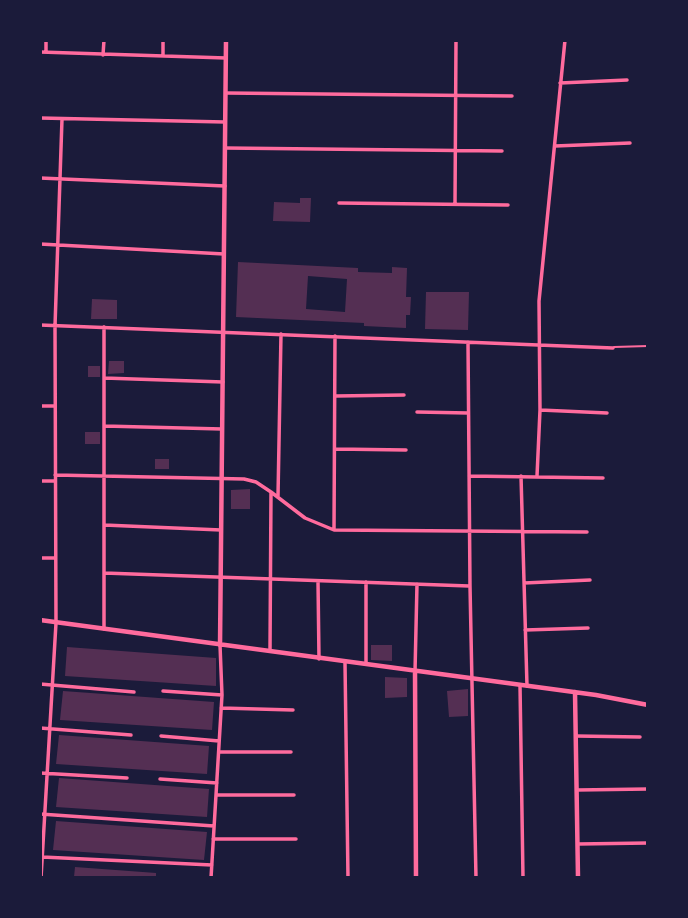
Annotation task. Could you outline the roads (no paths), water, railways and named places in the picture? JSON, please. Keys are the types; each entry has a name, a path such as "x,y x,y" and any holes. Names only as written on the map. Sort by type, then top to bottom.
{"street":[{"path":"46,40 43,52 226,58"},
{"path":"103,55 104,40"},
{"path":"163,40 163,56"},
{"path":"211,878 222,695 220,577 226,40"},
{"path":"455,204 457,40"},
{"path":"537,476 540,410 539,301 565,40"},
{"path":"560,83 627,80"},
{"path":"226,93 512,96"},
{"path":"40,118 225,122"},
{"path":"41,878 56,623 55,326 62,119"},
{"path":"554,146 630,143"},
{"path":"225,148 502,151"},
{"path":"40,178 225,186"},
{"path":"339,203 508,205"},
{"path":"40,244 224,254"},
{"path":"40,325 612,348"},
{"path":"104,327 104,629"},
{"path":"278,497 281,334"},
{"path":"334,530 335,336"},
{"path":"468,342 476,878"},
{"path":"104,379 223,382"},
{"path":"336,396 404,395"},
{"path":"40,406 55,406"},
{"path":"540,410 607,413"},
{"path":"418,412 468,413"},
{"path":"104,426 222,429"},
{"path":"335,449 406,450"},
{"path":"55,475 244,479 256,482 305,518 334,530 587,532"},
{"path":"469,476 603,478"},
{"path":"521,476 527,686"},
{"path":"40,481 55,481"},
{"path":"270,653 271,492"},
{"path":"104,525 221,530"},
{"path":"40,558 55,558"},
{"path":"104,573 470,586"},
{"path":"524,583 590,580"},
{"path":"318,581 319,659"},
{"path":"366,582 366,666"},
{"path":"416,584 416,878"},
{"path":"40,620 366,666 575,692 648,705"},
{"path":"525,630 588,628"},
{"path":"345,663 348,878"},
{"path":"40,684 134,692"},
{"path":"520,685 523,878"},
{"path":"163,691 222,695"},
{"path":"575,692 578,878"},
{"path":"221,708 293,710"},
{"path":"40,728 131,735"},
{"path":"161,736 219,741"},
{"path":"576,736 640,737"},
{"path":"219,752 291,752"},
{"path":"40,773 127,778"},
{"path":"160,779 217,783"},
{"path":"577,790 648,789"},
{"path":"216,795 294,795"},
{"path":"43,814 214,827"},
{"path":"213,839 296,839"},
{"path":"578,844 648,843"},
{"path":"41,857 212,865"}],"lane":[{"path":"612,348 648,346"}]}
